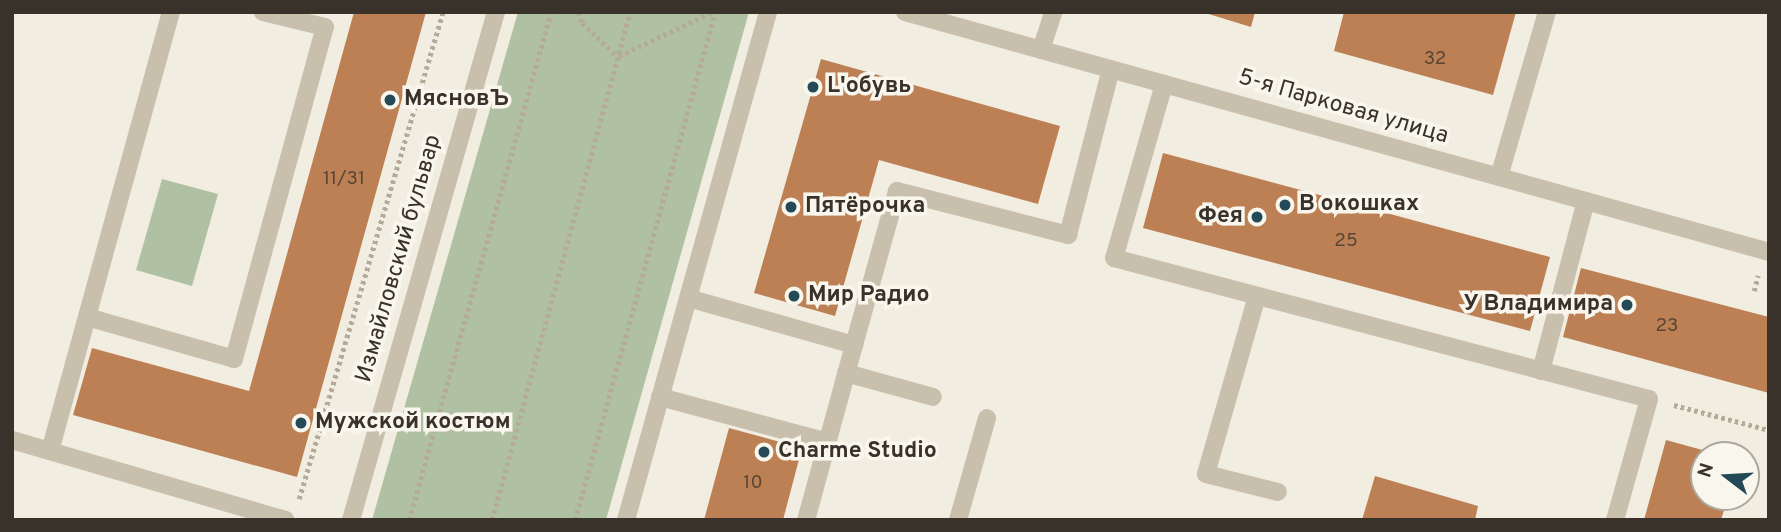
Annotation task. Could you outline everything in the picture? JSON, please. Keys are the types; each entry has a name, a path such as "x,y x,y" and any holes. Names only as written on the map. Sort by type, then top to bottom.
{"street":[{"path":"50,451 171,12"},
{"path":"88,317 234,359 326,27 263,12"},
{"name":"Измайловский бульвар","path":"351,520 496,12"},
{"path":"626,520 768,12"},
{"name":"5-я Парковая улица","path":"905,12 1769,252"},
{"path":"1041,50 1053,12"},
{"path":"1499,177 1547,12"},
{"path":"806,520 897,191 1068,236 1111,69"},
{"path":"1164,84 1114,258 1649,399 1615,520"},
{"path":"1541,371 1586,201"},
{"path":"1257,296 1206,474 1278,492"},
{"path":"688,299 854,345"},
{"path":"846,373 933,397"},
{"path":"660,397 828,442"},
{"path":"958,520 987,418"},
{"path":"12,440 291,513"}],"path":[{"path":"291,513 443,12"},
{"path":"410,520 551,12"},
{"path":"579,12 582,23 618,57"},
{"path":"492,520 630,12"},
{"path":"618,57 713,12"},
{"path":"575,520 713,12"},
{"path":"1649,399 1769,430"}],"green space":[{"path":"518,12 749,12 606,520 372,520"},
{"path":"162,179 218,194 192,286 136,270"}],"building":[{"path":"354,12 426,12 297,477 73,415 92,348 249,391"},
{"path":"1202,12 1255,12 1251,27"},
{"path":"1344,12 1516,12 1493,95 1334,51"},
{"path":"821,59 1060,126 1038,204 879,160 835,316 754,293"},
{"path":"1163,153 1550,257 1530,331 1143,228"},
{"path":"1581,268 1769,317 1769,393 1563,337"},
{"path":"729,428 802,448 783,520 704,520"},
{"path":"1666,440 1690,447 1690,511 1724,511 1721,520 1644,520"},
{"path":"1375,476 1478,506 1475,520 1362,520"}],"place":[{"name":"L'обувь","path":"813,87"},
{"name":"МясновЪ","path":"390,100"},
{"name":"В окошках","path":"1285,205"},
{"name":"Пятёрочка","path":"791,207"},
{"name":"Фея","path":"1257,217"},
{"name":"Мир Радио","path":"794,296"},
{"name":"У Владимира","path":"1627,305"},
{"name":"Мужской костюм","path":"301,423"},
{"name":"Charme Studio","path":"764,452"}]}
